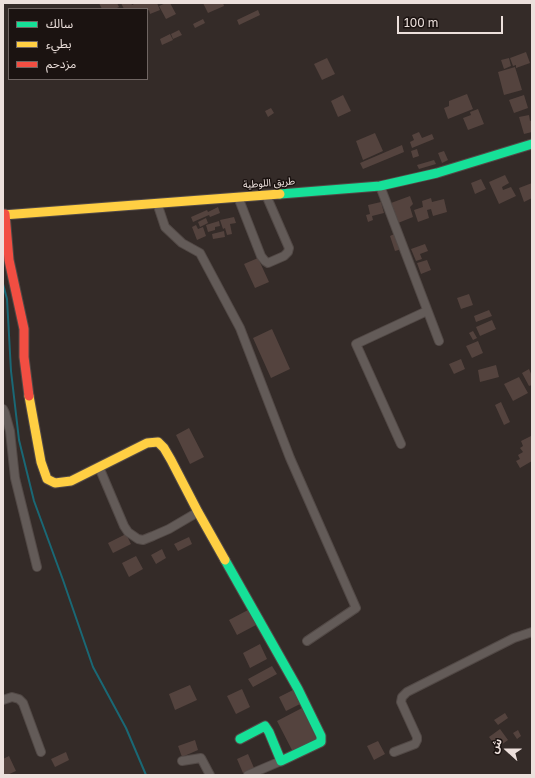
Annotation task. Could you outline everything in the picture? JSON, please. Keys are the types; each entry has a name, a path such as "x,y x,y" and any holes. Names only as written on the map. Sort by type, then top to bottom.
{"street":[{"name":"طريق اللوطية","path":"4,215 380,186 437,173 532,144"},
{"path":"380,186 439,341"},
{"path":"238,197 261,256 265,262 268,263 284,256 288,252 289,248 266,195"},
{"path":"157,203 165,227 182,243 200,253 240,328 290,458 356,608 307,641"},
{"path":"4,215 9,260 24,329 24,357 29,397 41,462 47,478 55,483 70,481 147,443 158,442 164,448 171,460 198,512 265,629 321,736 321,742 248,775"},
{"path":"401,444 356,344 427,311"},
{"path":"3,409 6,414 10,431 15,478 37,567"},
{"path":"99,467 124,526 128,532 138,539 143,540 153,536 198,512"},
{"path":"394,752 415,744 417,740 417,737 400,702 402,697 407,692 514,638 532,632"},
{"path":"3,700 12,697 19,699 23,703 41,752"},
{"path":"240,739 264,726 269,732 281,761"},
{"path":"182,761 201,758 210,775"}],"building":[{"path":"99,3 117,3 119,7 117,8 102,8"},
{"path":"121,3 131,3 132,5 136,3 157,3 160,10 150,14 148,8 124,8"},
{"path":"170,3 176,14 166,19 159,6"},
{"path":"203,3 223,3 224,6 208,13"},
{"path":"258,10 260,15 239,25 237,20"},
{"path":"203,19 205,23 195,28 193,24"},
{"path":"179,30 182,35 173,39 171,34"},
{"path":"170,34 173,40 162,45 160,39"},
{"path":"526,52 530,63 516,68 516,65 513,66 510,58"},
{"path":"327,58 335,74 322,80 314,64"},
{"path":"509,58 511,66 504,69 501,60"},
{"path":"515,67 522,90 504,95 498,72"},
{"path":"467,94 473,109 448,119 444,108 449,106 449,101"},
{"path":"343,95 351,111 338,117 331,101"},
{"path":"524,95 528,108 514,113 509,100"},
{"path":"271,108 274,113 268,117 265,111"},
{"path":"478,109 484,124 468,130 463,118 471,115 470,112"},
{"path":"529,115 530,121 532,120 532,132 524,134 519,117"},
{"path":"419,132 422,138 432,134 434,139 412,148 410,142 414,140 412,135"},
{"path":"375,133 383,151 363,160 356,141"},
{"path":"402,145 404,152 363,169 360,163"},
{"path":"417,149 419,156 413,158 411,151"},
{"path":"444,151 448,160 442,163 438,153"},
{"path":"434,160 436,164 419,169 417,165"},
{"path":"505,175 509,183 502,187 503,190 511,187 516,196 499,204 489,182"},
{"path":"481,179 486,189 475,194 471,183"},
{"path":"532,183 532,198 524,202 519,188"},
{"path":"410,196 413,204 410,207 413,217 398,223 391,203"},
{"path":"431,198 432,202 444,199 447,212 433,216 431,209 427,210 429,218 418,222 414,210 423,207 422,201"},
{"path":"381,202 384,213 372,216 373,220 368,222 366,215 370,214 368,205"},
{"path":"218,207 220,213 210,217 209,215 193,222 191,217 207,210 208,212"},
{"path":"234,217 236,223 230,224 232,234 227,235 220,220"},
{"path":"206,218 208,223 200,227 198,222"},
{"path":"219,221 220,226 215,227 215,230 208,232 206,225"},
{"path":"196,225 198,229 203,227 206,236 197,240 192,227"},
{"path":"224,231 225,237 213,239 212,234"},
{"path":"396,233 402,249 395,251 390,236"},
{"path":"425,244 428,251 420,254 422,259 416,261 411,249"},
{"path":"258,258 269,282 255,288 244,264"},
{"path":"427,260 431,270 421,274 417,263"},
{"path":"469,294 473,305 461,309 457,298"},
{"path":"489,310 492,316 476,322 474,316"},
{"path":"492,320 496,329 480,336 476,327"},
{"path":"272,329 290,369 271,378 253,338"},
{"path":"473,331 477,338 473,340 469,333"},
{"path":"478,341 483,353 472,358 466,346"},
{"path":"461,359 465,369 454,374 449,364"},
{"path":"496,365 499,377 480,382 478,370"},
{"path":"529,369 532,376 532,385 529,386 522,373"},
{"path":"519,377 528,393 513,401 504,384"},
{"path":"501,402 510,422 504,425 495,405"},
{"path":"189,428 204,457 190,464 176,435"},
{"path":"531,436 532,461 520,468 516,461 520,459 518,455 523,452 520,448 523,446 521,441"},
{"path":"126,534 131,544 113,553 108,543"},
{"path":"189,537 192,544 178,551 174,544"},
{"path":"162,549 166,558 156,564 151,555"},
{"path":"136,556 143,569 129,577 122,563"},
{"path":"248,610 256,625 237,635 229,620"},
{"path":"260,644 267,659 250,668 243,653"},
{"path":"272,666 277,674 253,687 248,679"},
{"path":"190,685 197,700 175,710 169,694"},
{"path":"242,689 250,707 236,714 227,696"},
{"path":"293,690 300,704 286,711 279,697"},
{"path":"302,708 317,740 293,752 277,721"},
{"path":"505,713 508,718 498,725 494,720"},
{"path":"500,729 508,740 497,748 489,737"},
{"path":"518,730 521,736 517,739 513,733"},
{"path":"195,740 198,750 182,757 178,746"},
{"path":"378,741 385,754 374,760 367,746"},
{"path":"66,752 69,760 55,767 51,759"},
{"path":"248,754 254,768 243,773 237,759"},
{"path":"9,756 16,771 3,775 3,759"}],"waterway":[{"path":"3,284 7,299 11,371 19,440 34,501 93,667 126,728 146,775"}],"traffic: fast":[{"path":"280,194 380,186 437,173 532,144"},
{"path":"225,560 298,689 321,736 321,742 281,761 265,726 240,739"}],"traffic: slow":[{"path":"3,215 280,194"},
{"path":"29,396 41,462 47,479 55,483 71,481 147,443 158,442 164,448 171,460 225,560"}],"traffic: jam":[{"path":"5,214 9,260 24,329 24,357 29,396"}]}
